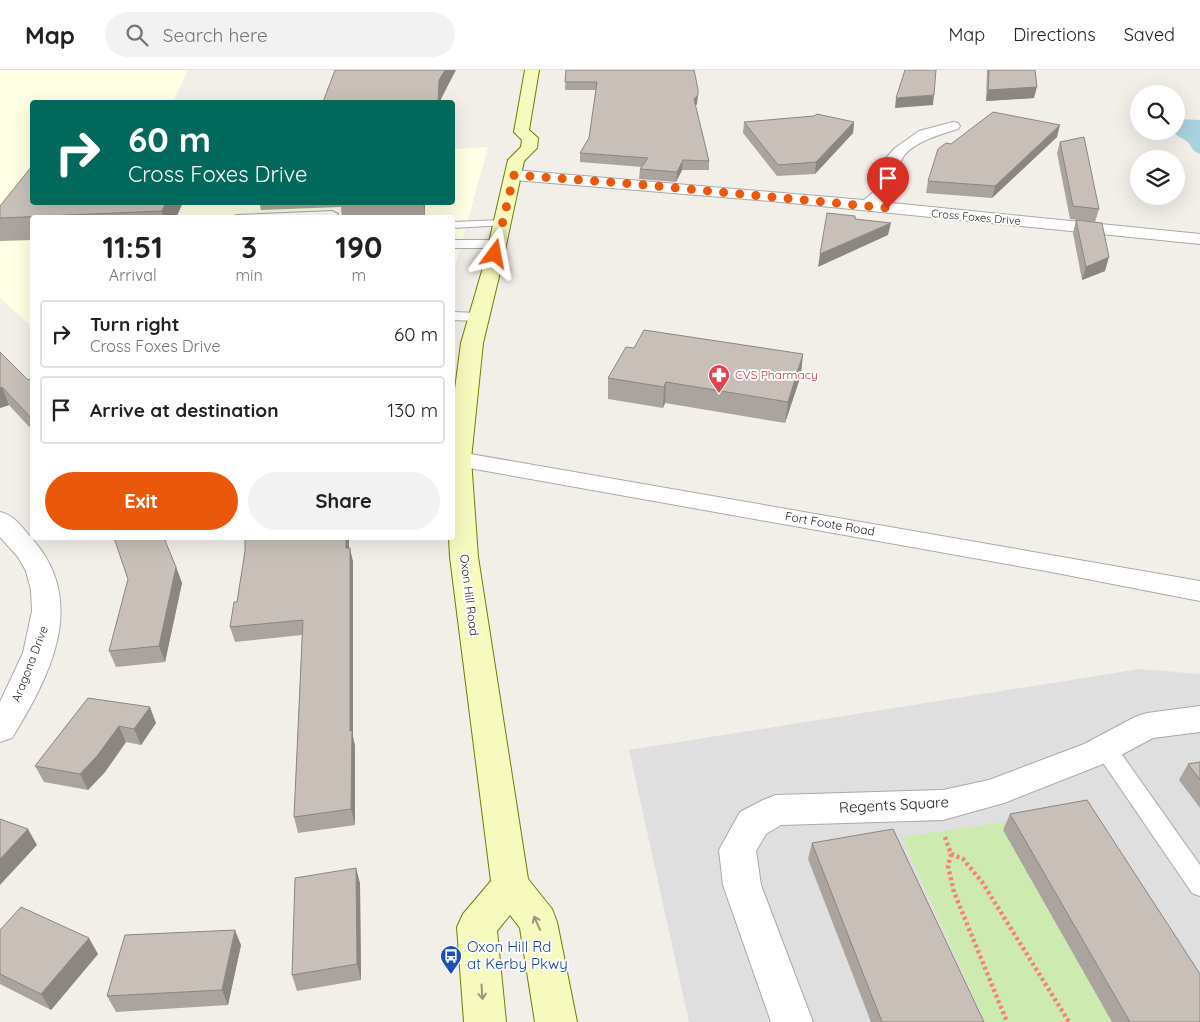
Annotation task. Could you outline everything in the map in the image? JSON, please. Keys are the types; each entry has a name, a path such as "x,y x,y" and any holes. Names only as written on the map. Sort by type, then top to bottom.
{"main road":[{"name":"Oxon Hill Road","path":"532,70 522,132 530,138 529,148 510,156 498,244 472,343 459,459 464,557 510,885 538,922 556,1022"},
{"path":"510,156 522,132"},
{"path":"484,1022 477,927 510,885"}],"street":[{"path":"869,205 885,191 892,163 900,151 924,134 953,126"},
{"name":"Cross Foxes Drive","path":"510,156 635,184 1085,226 1200,239"},
{"name":"Fort Foote Road","path":"459,459 1036,560 1200,591"},
{"name":"Aragona Drive","path":"0,520 40,570 46,591 48,610 46,628 35,658 14,708 0,729"},
{"name":"Regents Square","path":"792,1022 742,885 737,850 753,823 776,810 943,805 992,793 1106,748 1147,726 1200,719"}],"lane":[{"path":"455,225 502,224"},
{"path":"455,244 498,244"},
{"path":"455,316 479,317"},
{"path":"1106,748 1200,885"}],"path":[{"path":"1007,1022 954,892 948,866 951,854 964,859 982,882 1069,1022"}],"shaded area":[{"path":"0,70 188,70 174,100 30,100 30,205 455,205 455,149 488,147 455,267 455,215 30,215 30,325 0,298"},
{"path":"1140,669 1200,674 1200,1022 689,1022 629,750"}],"green space":[{"path":"1005,822 1113,1022 985,1022 902,837"}],"water":[{"path":"1185,119 1200,120 1200,154 1194,151 1185,140"}],"building":[{"path":"335,70 445,70 439,80 438,100 324,100"},
{"path":"566,70 694,70 698,95 694,99 709,161 683,160 677,172 640,169 648,158 580,153 589,138 597,82 565,82"},
{"path":"905,70 936,70 934,95 896,98"},
{"path":"989,70 1035,70 1037,87 988,90"},
{"path":"993,112 1060,125 995,186 928,181 938,149 946,143 951,144"},
{"path":"817,114 854,122 816,162 778,165 744,122 814,116"},
{"path":"1084,137 1099,209 1073,206 1060,142"},
{"path":"30,168 30,205 165,205 162,211 30,215 30,217 0,218 0,206"},
{"path":"827,213 855,216 855,219 891,223 820,254"},
{"path":"1076,220 1102,223 1109,257 1086,267"},
{"path":"644,330 803,354 788,402 666,382 664,387 608,378 626,347 634,348"},
{"path":"0,352 28,380 30,379 30,417 2,387 0,388"},
{"path":"115,540 165,540 176,567 159,646 109,651 128,579"},
{"path":"245,540 346,540 346,548 350,548 351,809 294,817 303,620 230,627 234,602 237,602"},
{"path":"88,698 150,707 134,729 119,726 97,756 80,774 35,766"},
{"path":"1200,762 1200,780 1188,764"},
{"path":"1087,800 1200,974 1200,1022 1130,1022 1010,814"},
{"path":"0,819 28,829 0,859"},
{"path":"893,829 984,1022 882,1022 812,843"},
{"path":"356,868 357,964 292,975 295,878"},
{"path":"21,907 89,938 41,994 0,974 0,930"},
{"path":"235,930 222,990 107,996 125,935"}],"place":[{"name":"CVS Pharmacy","path":"719,394"},
{"name":"Oxon Hill Rd at Kerby Pkwy","path":"451,975"}],"route":[{"path":"495,254 514,175 776,196 888,208"}]}
